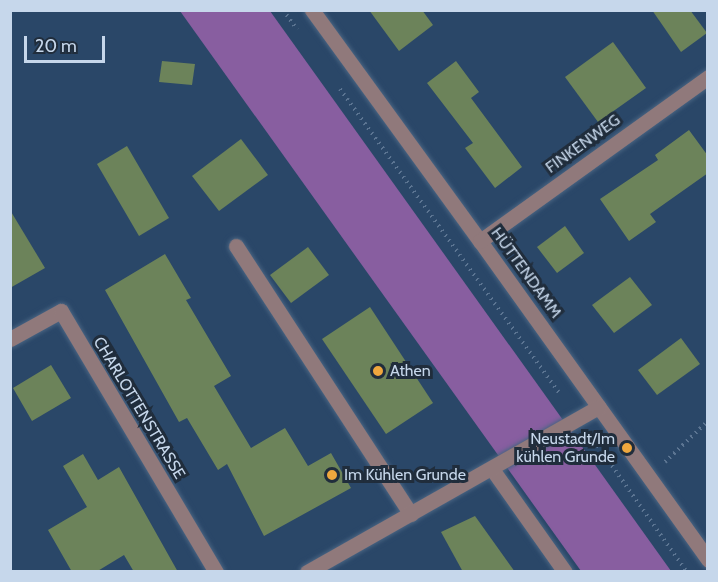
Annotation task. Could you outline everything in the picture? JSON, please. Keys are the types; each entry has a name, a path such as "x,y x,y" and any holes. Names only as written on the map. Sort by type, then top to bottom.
{"street":[{"name":"HÜTTENDAMM","path":"312,10 708,560"},
{"name":"FINKENWEG","path":"480,241 708,77"},
{"path":"236,246 411,514"},
{"name":"CHARLOTTENSTRASSE","path":"10,339 61,311 216,572"},
{"path":"307,572 492,470 599,407"},
{"path":"492,470 565,572"}],"path":[{"path":"283,10 301,35"},
{"path":"333,80 687,572"},
{"path":"665,462 708,421"}],"shaded area":[{"path":"180,11 270,11 671,571 581,571"}],"building":[{"path":"369,10 422,10 433,25 399,51"},
{"path":"652,10 690,10 707,33 681,52"},
{"path":"613,42 646,88 598,122 565,77"},
{"path":"162,61 195,64 192,85 159,82"},
{"path":"456,61 479,92 471,98 522,167 495,188 465,148 473,143 427,83"},
{"path":"689,130 708,156 708,173 650,214 656,222 629,241 600,199 658,160 655,155"},
{"path":"241,139 268,175 219,211 192,176"},
{"path":"127,146 169,218 139,236 97,164"},
{"path":"10,210 45,268 10,288"},
{"path":"565,226 584,253 557,273 537,247"},
{"path":"308,247 329,275 291,303 270,275"},
{"path":"165,254 191,298 186,300 231,376 214,386 251,448 285,428 308,466 331,453 351,488 264,536 227,464 218,470 187,418 179,422 105,290"},
{"path":"630,277 652,305 614,333 592,305"},
{"name":"Athen","path":"370,307 433,403 386,434 322,339"},
{"path":"681,338 700,364 657,395 638,370"},
{"path":"51,365 71,398 32,421 13,388"},
{"path":"83,454 98,480 119,467 178,572 134,572 124,555 96,572 72,572 48,530 87,507 63,466"},
{"path":"475,516 515,572 463,572 441,532"}],"place":[{"name":"Athen","path":"378,371"},
{"name":"Neustadt/Im kühlen Grunde","path":"627,448"},
{"name":"Im Kühlen Grunde","path":"332,475"}]}
